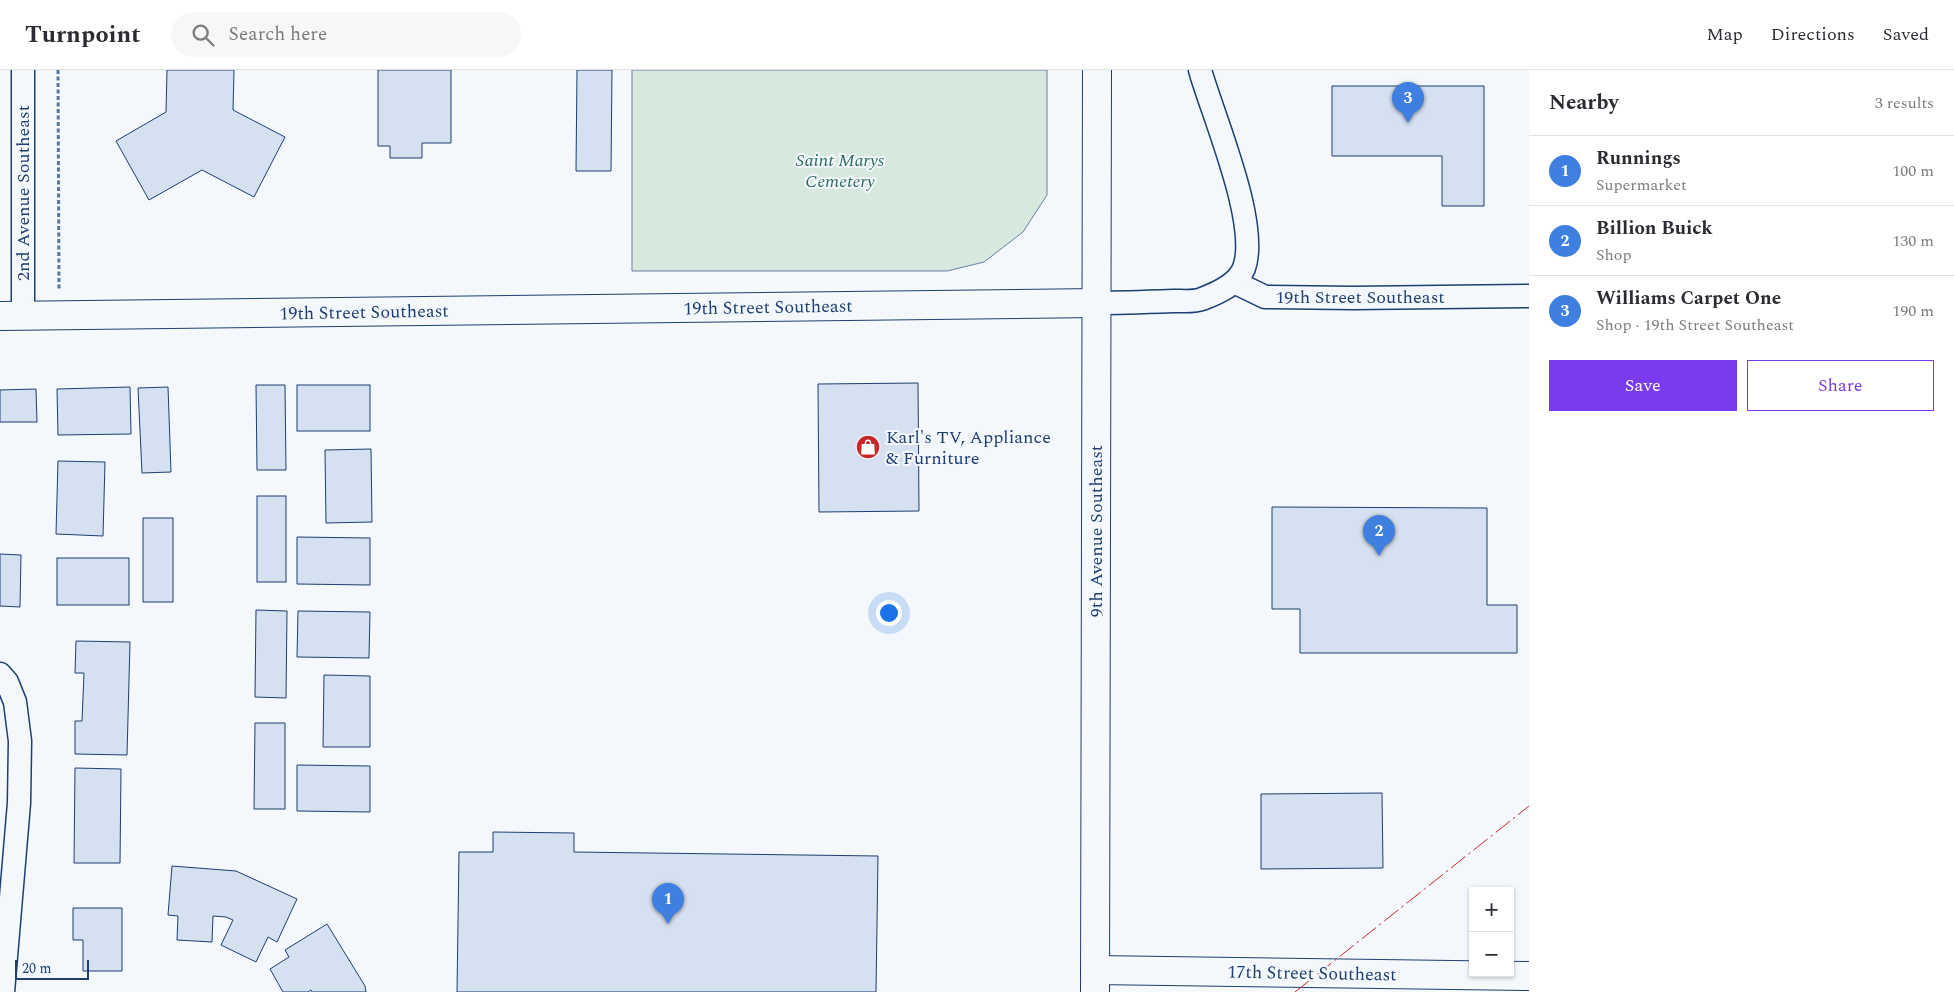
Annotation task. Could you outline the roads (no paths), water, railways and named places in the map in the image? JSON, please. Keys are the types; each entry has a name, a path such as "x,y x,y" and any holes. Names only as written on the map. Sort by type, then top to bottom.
{"main road":[{"name":"9th Avenue Southeast","path":"1095,981 1096,70"},
{"name":"19th Street Southeast","path":"12,316 1096,303"},
{"name":"17th Street Southeast","path":"1095,981 1529,976"}],"street":[{"name":"2nd Avenue Southeast","path":"12,316 23,70"},
{"path":"1200,70 1233,170 1243,208 1248,239 1248,253 1243,270 1234,282"},
{"name":"19th Street Southeast","path":"1096,303 1200,300 1234,282 1265,297 1529,296"},
{"path":"0,674 7,682 15,702 20,741 19,803 3,992"}],"place":[{"name":"Williams Carpet One","path":"1408,123"},
{"name":"Karl's TV, Appliance & Furniture","path":"868,447"},
{"name":"Billion Buick","path":"1379,556"},
{"name":"Runnings","path":"668,924"}],"park label":[{"name":"Saint Marys Cemetery","path":"840,170"}]}
